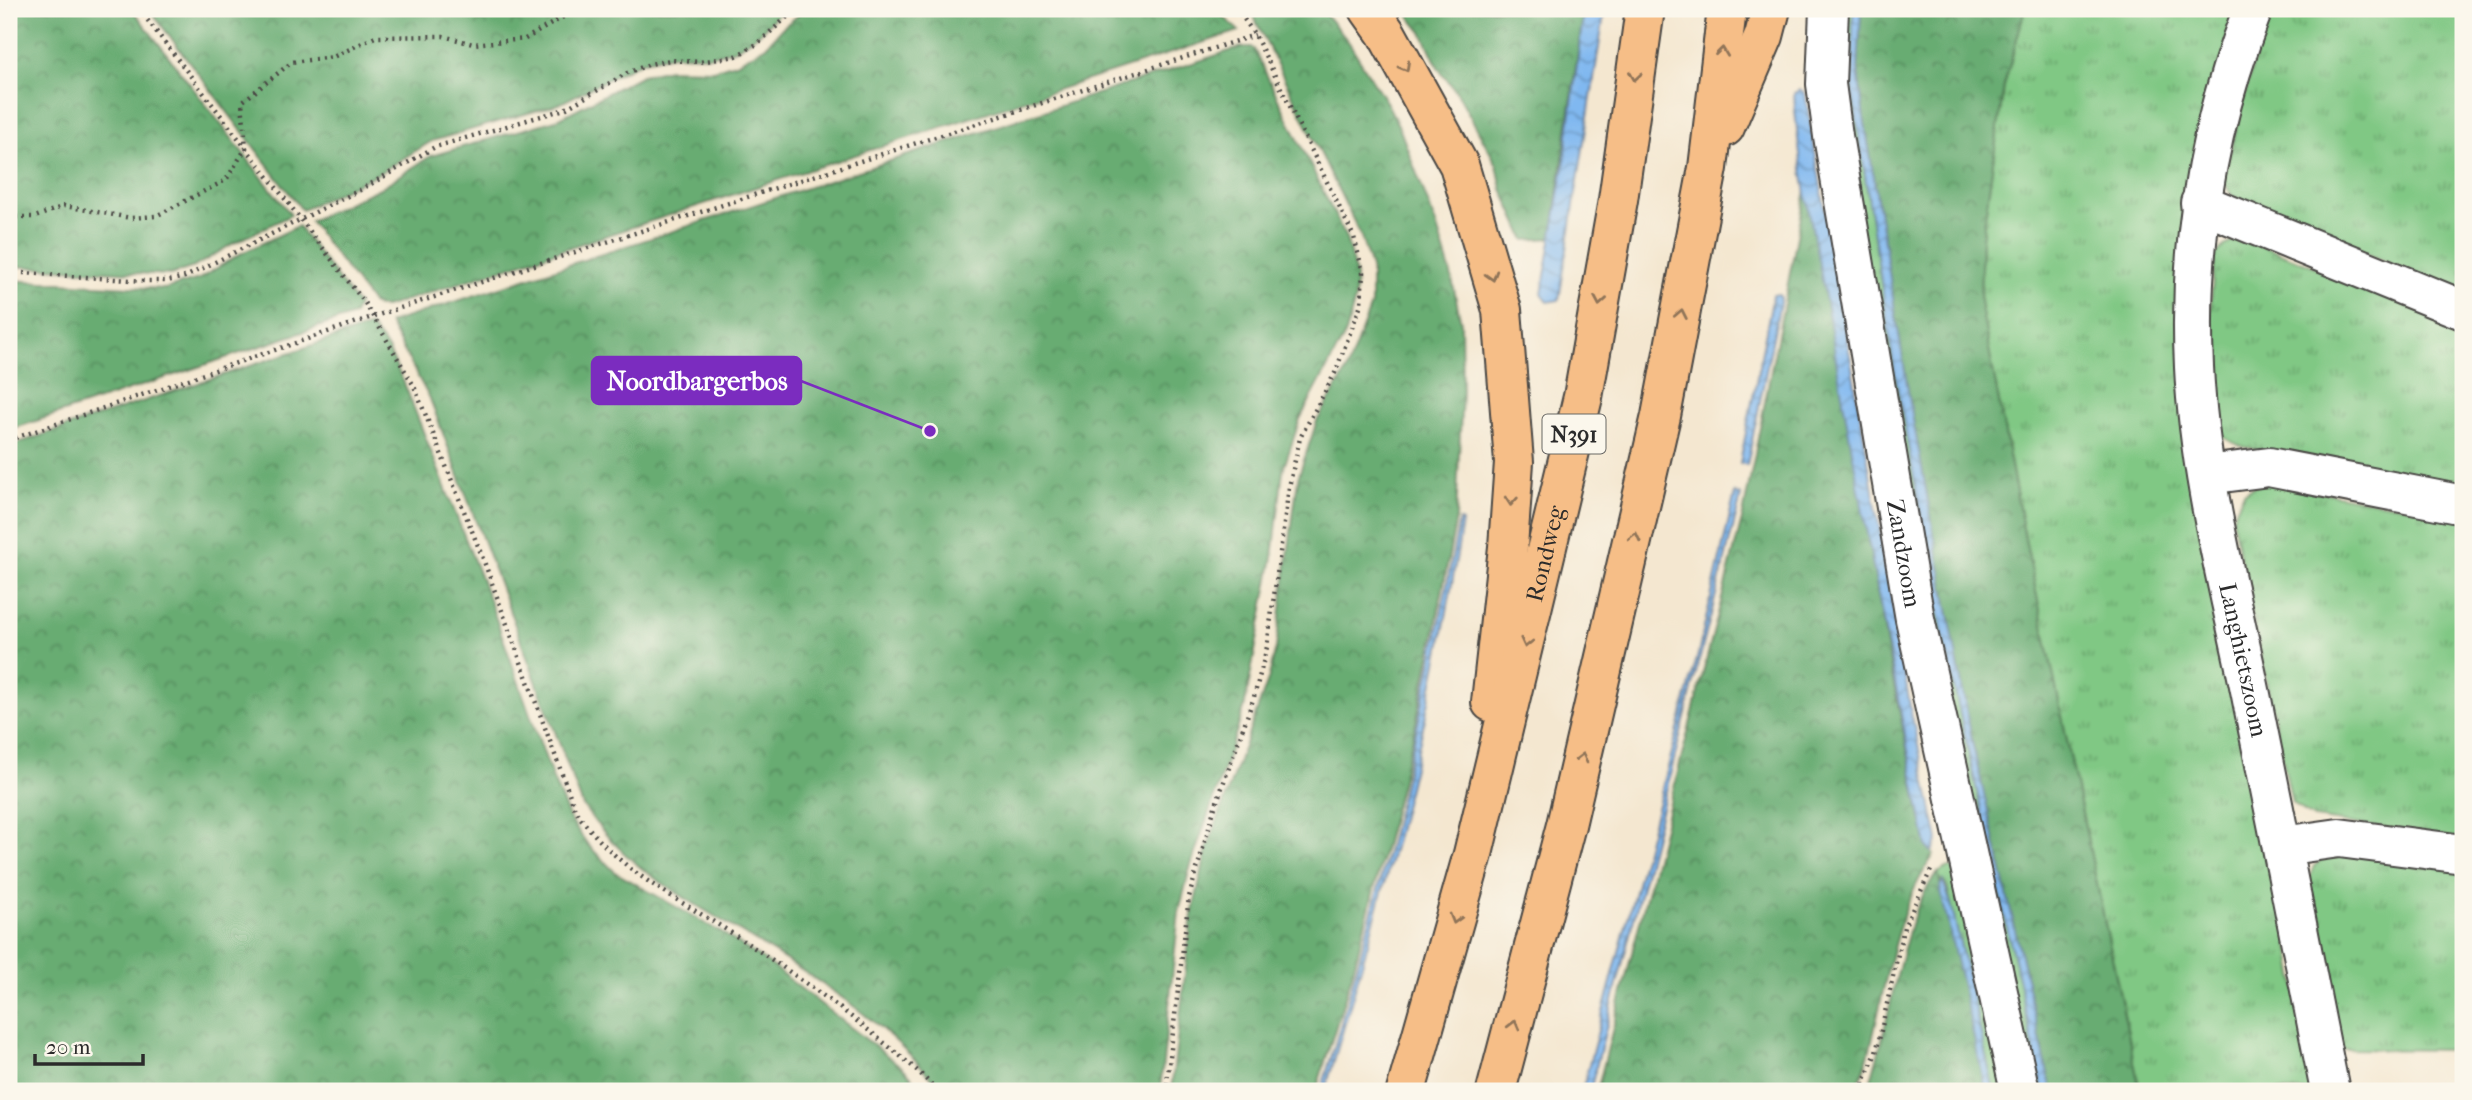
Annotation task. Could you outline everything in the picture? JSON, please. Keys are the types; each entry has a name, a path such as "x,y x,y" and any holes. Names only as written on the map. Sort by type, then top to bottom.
{"main road":[{"name":"N391","path":"1369,9 1386,33 1459,165 1502,310 1514,462 1508,547 1473,854"},
{"name":"Rondweg","path":"1406,1091 1473,854 1583,397 1618,200 1645,9"},
{"path":"1496,1091 1546,902 1636,534 1708,169 1727,9"},
{"path":"1708,169 1764,36 1771,9"}],"street":[{"name":"Zandzoom","path":"1829,9 1826,84 1833,136 1914,619 2020,1091"},
{"name":"Langhietszoom","path":"2253,9 2216,123 2200,203 2193,279 2194,369 2207,475 2330,1091"},
{"path":"2200,203 2463,310"},
{"path":"2207,475 2269,467 2463,505"},
{"path":"2282,846 2339,838 2463,854"}],"path":[{"path":"139,9 374,316 414,386 482,556 576,812 600,844 635,875 780,964 846,1012 912,1067 936,1091"},
{"path":"9,216 35,217 64,206 131,218 156,216 226,180 246,148 242,102 292,62 332,57 375,37 443,36 473,44 525,39 577,9"},
{"path":"9,272 167,281 202,270 300,218 364,188 420,154 565,109 627,73 650,64 670,60 700,62 736,56 757,44 796,9"},
{"path":"1166,1091 1189,897 1214,810 1254,697 1267,647 1289,487 1300,438 1335,373 1361,304 1363,272 1354,237 1255,34 1237,9"},
{"path":"9,440 374,316 1255,34"},
{"path":"1860,1091 1876,1053 1904,927 1916,896 1931,870 1945,856 1964,851"}],"green space":[{"path":"9,9 132,9 291,215 234,243 194,267 170,275 9,266"},
{"path":"149,9 783,9 760,33 736,49 710,56 673,55 643,61 559,104 432,141 379,173 302,210"},
{"path":"806,9 1215,9 1239,31 385,307 372,303 310,221 380,188 431,156 556,120 642,75 669,69 713,70 738,62 766,46 782,28"},
{"path":"1250,9 1321,9 1348,41 1399,127 1436,224 1451,274 1461,323 1462,391 1456,518 1414,733 1353,971 1316,1091 1171,1091 1192,915 1207,849 1268,680 1276,648 1298,478 1317,421 1346,372 1371,305 1371,268 1360,234"},
{"path":"1403,9 1584,9 1552,238 1525,240 1502,189 1497,165 1458,94 1439,69 1422,32"},
{"path":"1839,9 1853,9 1853,96 1895,374 1944,641 2043,1091 2028,1091 1853,208"},
{"path":"1861,9 2025,9 2004,86 1982,238 1980,302 2024,534 2140,1091 2052,1091 1973,746 1910,403 1863,111 1858,70"},
{"path":"2025,9 2239,9 2182,256 2312,1091 2140,1091 2024,534 1980,302 1982,238 2004,86"},
{"path":"2267,9 2463,9 2463,295 2232,196 2223,180"},
{"path":"1242,47 1251,47 1255,51 1346,238 1356,276 1355,299 1346,333 1300,419 1283,470 1273,557 1244,709 1190,868 1179,912 1160,1091 942,1091 898,1043 846,1001 651,876 616,846 583,806 430,399 389,323"},
{"path":"1807,185 1892,675 1927,847 1934,855 1913,892 1898,931 1869,1053 1854,1091 1597,1091 1743,515"},
{"path":"298,226 358,305 354,315 9,430 9,280 165,289 199,279 238,255"},
{"path":"2241,238 2463,324 2463,491 2245,447 2220,434 2215,426 2208,390 2208,342 2215,256 2224,246"},
{"path":"370,326 388,349 404,383 488,596 554,782 570,819 588,845 615,872 724,934 768,963 903,1068 925,1091 9,1091 9,446"},
{"path":"2263,482 2463,517 2463,839 2314,818 2292,803 2232,518 2244,492"},
{"path":"2330,853 2463,865 2463,1050 2337,1049 2308,883 2314,866"},
{"path":"1947,868 1955,868 2010,1091 1994,1091 1947,886 1943,881 1940,882 1938,873"},
{"path":"1938,873 1986,1091 1867,1091 1914,915 1925,891"}],"water":[{"path":"1584,9 1605,9 1559,300 1548,302 1542,293 1564,166"},
{"path":"1853,9 1861,9 1858,70 1863,111 1910,403 1973,746 2052,1091 2043,1091 1944,641 1895,374 1853,96"},
{"path":"1800,90 1805,93 1911,712 1938,840 1932,852 1927,847 1889,653 1809,212 1796,123 1794,93"},
{"path":"1778,294 1781,298 1747,465 1740,463 1773,295"},
{"path":"1735,493 1741,496 1590,1091 1582,1091 1698,654"},
{"path":"1459,521 1462,522 1450,594 1404,809 1346,1021 1325,1091 1321,1091 1362,950 1398,808 1431,665"},
{"path":"1943,881 1951,904 1994,1091 1986,1091 1943,902 1940,886"}],"place":[{"name":"Noordbargerbos","path":"930,431"}]}
